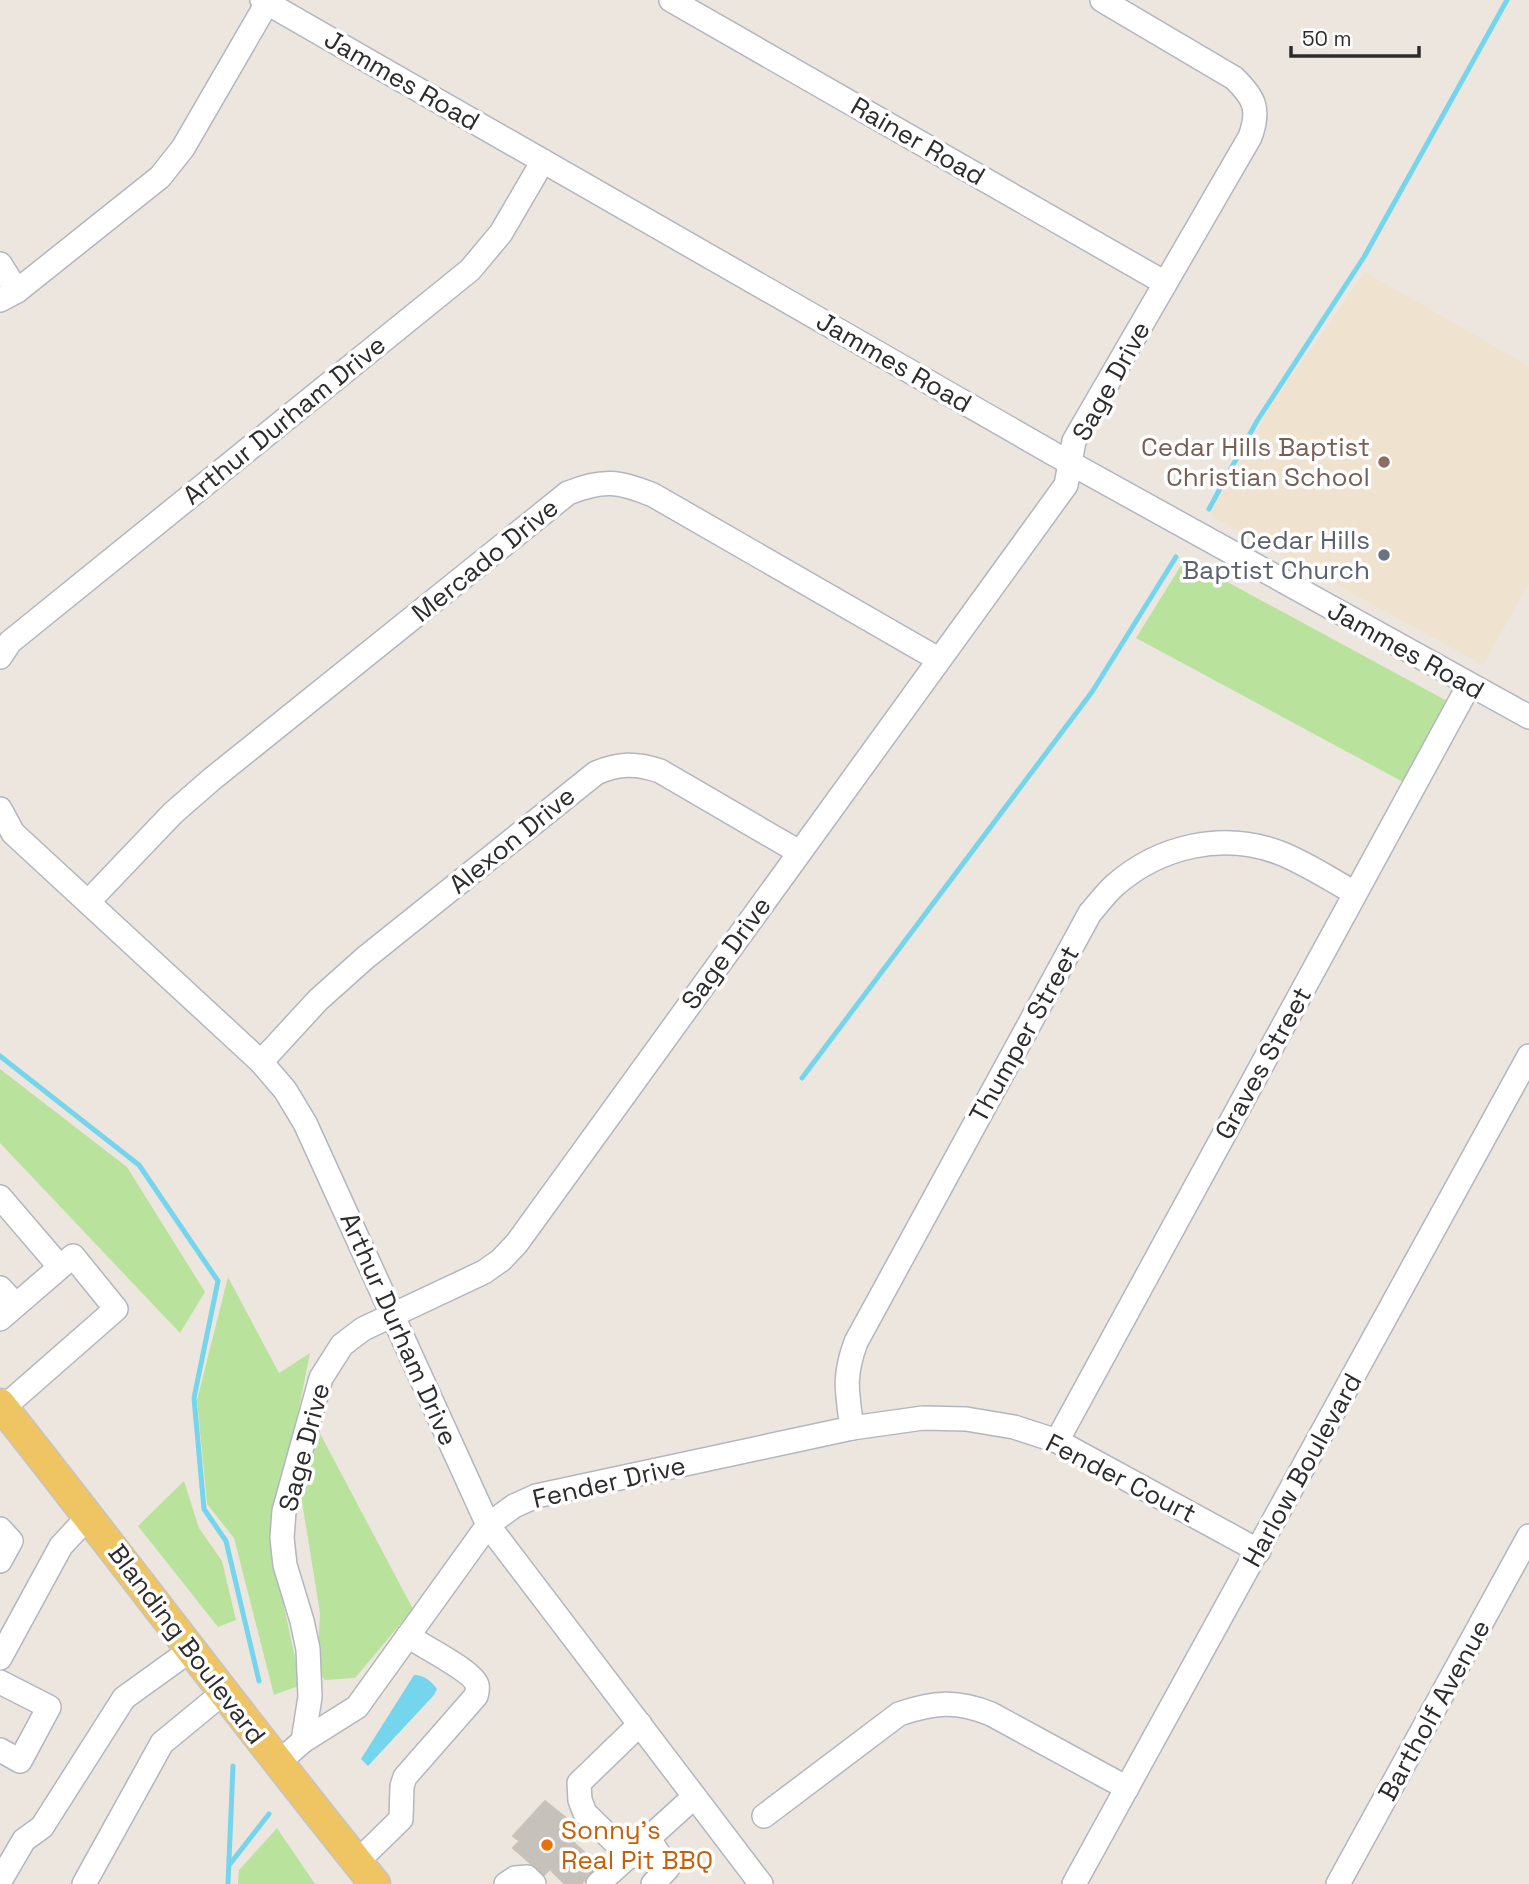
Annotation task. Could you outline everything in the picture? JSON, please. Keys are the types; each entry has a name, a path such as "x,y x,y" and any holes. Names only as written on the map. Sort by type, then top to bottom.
{"main road":[{"name":"Blanding Boulevard","path":"1,1406 192,1649 277,1764 366,1873"}],"street":[{"name":"Rainer Road","path":"671,0 1165,283"},
{"path":"1102,0 1130,7"},
{"path":"0,264 8,295 160,177 183,148 265,1"},
{"name":"Jammes Road","path":"265,1 1070,463 1529,717"},
{"name":"Sage Drive","path":"303,1741 310,1697 308,1649 303,1620 285,1565 282,1538 284,1511 321,1378 342,1345 363,1329 484,1272 501,1260 517,1243 1066,485 1074,441 1250,138 1256,122 1255,105 1248,91 1234,78 1130,7"},
{"name":"Arthur Durham Drive","path":"0,657 10,642 470,270 501,233 543,161"},
{"name":"Mercado Drive","path":"88,902 173,813 212,779 568,493 589,485 608,482 631,486 653,495 938,659"},
{"name":"Graves Street","path":"1056,1441 1469,685"},
{"name":"Alexon Drive","path":"261,1062 318,1000 365,958 596,773 613,766 642,765 660,771 799,852"},
{"name":"Arthur Durham Drive","path":"0,809 13,833 261,1062 285,1090 305,1123 488,1525 761,1884"},
{"name":"Thumper Street","path":"852,1428 846,1385 847,1364 856,1342 1090,913 1113,886 1142,865 1171,852 1201,844 1230,842 1280,853 1355,893"},
{"name":"Harlow Boulevard","path":"1074,1884 1529,1056"},
{"path":"0,1197 60,1267"},
{"path":"0,1288 8,1312 73,1256 116,1309 1,1406"},
{"name":"Fender Court","path":"852,1428 923,1418 966,1419 1014,1427 1056,1441 1259,1550"},
{"name":"Fender Drive","path":"303,1741 357,1707 488,1525 514,1506 536,1496 852,1428"},
{"path":"0,1658 61,1546 89,1517"},
{"path":"0,1529 10,1541 0,1561"},
{"name":"Bartholf Avenue","path":"1338,1884 1529,1536"},
{"path":"366,1873 401,1819 404,1803 402,1786 405,1777 476,1696 478,1689 472,1677 408,1636"},
{"path":"0,1881 24,1840 42,1827 124,1698 192,1649"},
{"path":"0,1682 49,1707 20,1761 0,1750"},
{"path":"84,1884 162,1743 224,1692"},
{"path":"764,1816 899,1714 921,1706 942,1703 971,1706 991,1714 1127,1788"},
{"path":"630,1857 585,1813 580,1800 579,1783 640,1724"},
{"path":"277,1764 303,1741"},
{"path":"598,1884 694,1797"},
{"path":"649,1839 668,1868 653,1884"},
{"path":"506,1884 515,1878 527,1877 534,1884"}],"shaded area":[{"name":"Cedar Hills Baptist Christian School","path":"1365,272 1529,366 1529,583 1483,665 1210,515 1269,409"}],"green space":[{"path":"1185,559 1447,701 1446,708 1405,783 1136,638"},
{"path":"0,1069 127,1167 205,1292 180,1333 0,1143"},
{"path":"228,1277 279,1373 310,1353 271,1547 301,1685 274,1695 234,1538 207,1504 197,1400"},
{"path":"315,1424 413,1609 355,1678 325,1680 317,1671 320,1613 300,1489"},
{"path":"184,1481 199,1528 222,1561 236,1620 218,1627 138,1526"},
{"path":"277,1828 315,1884 238,1884 239,1870"}],"water":[{"path":"414,1675 424,1677 432,1683 437,1689 434,1695 368,1766 361,1759"}],"building":[{"name":"Sonny's Real Pit BBQ","path":"545,1801 582,1831 572,1841 598,1865 581,1884 565,1884 550,1869 544,1875 513,1848 520,1841 513,1836"}],"waterway":[{"path":"1209,509 1257,421 1364,257 1507,0"},
{"path":"802,1078 1092,692 1176,557"},
{"path":"0,1056 139,1165 218,1281 194,1398 204,1509 226,1541 259,1681"},
{"path":"228,1884 233,1766"},
{"path":"230,1864 269,1814"}],"place":[{"name":"Cedar Hills Baptist Christian School","path":"1384,462"},
{"name":"Cedar Hills Baptist Church","path":"1384,555"},
{"name":"Sonny's Real Pit BBQ","path":"547,1845"}]}
